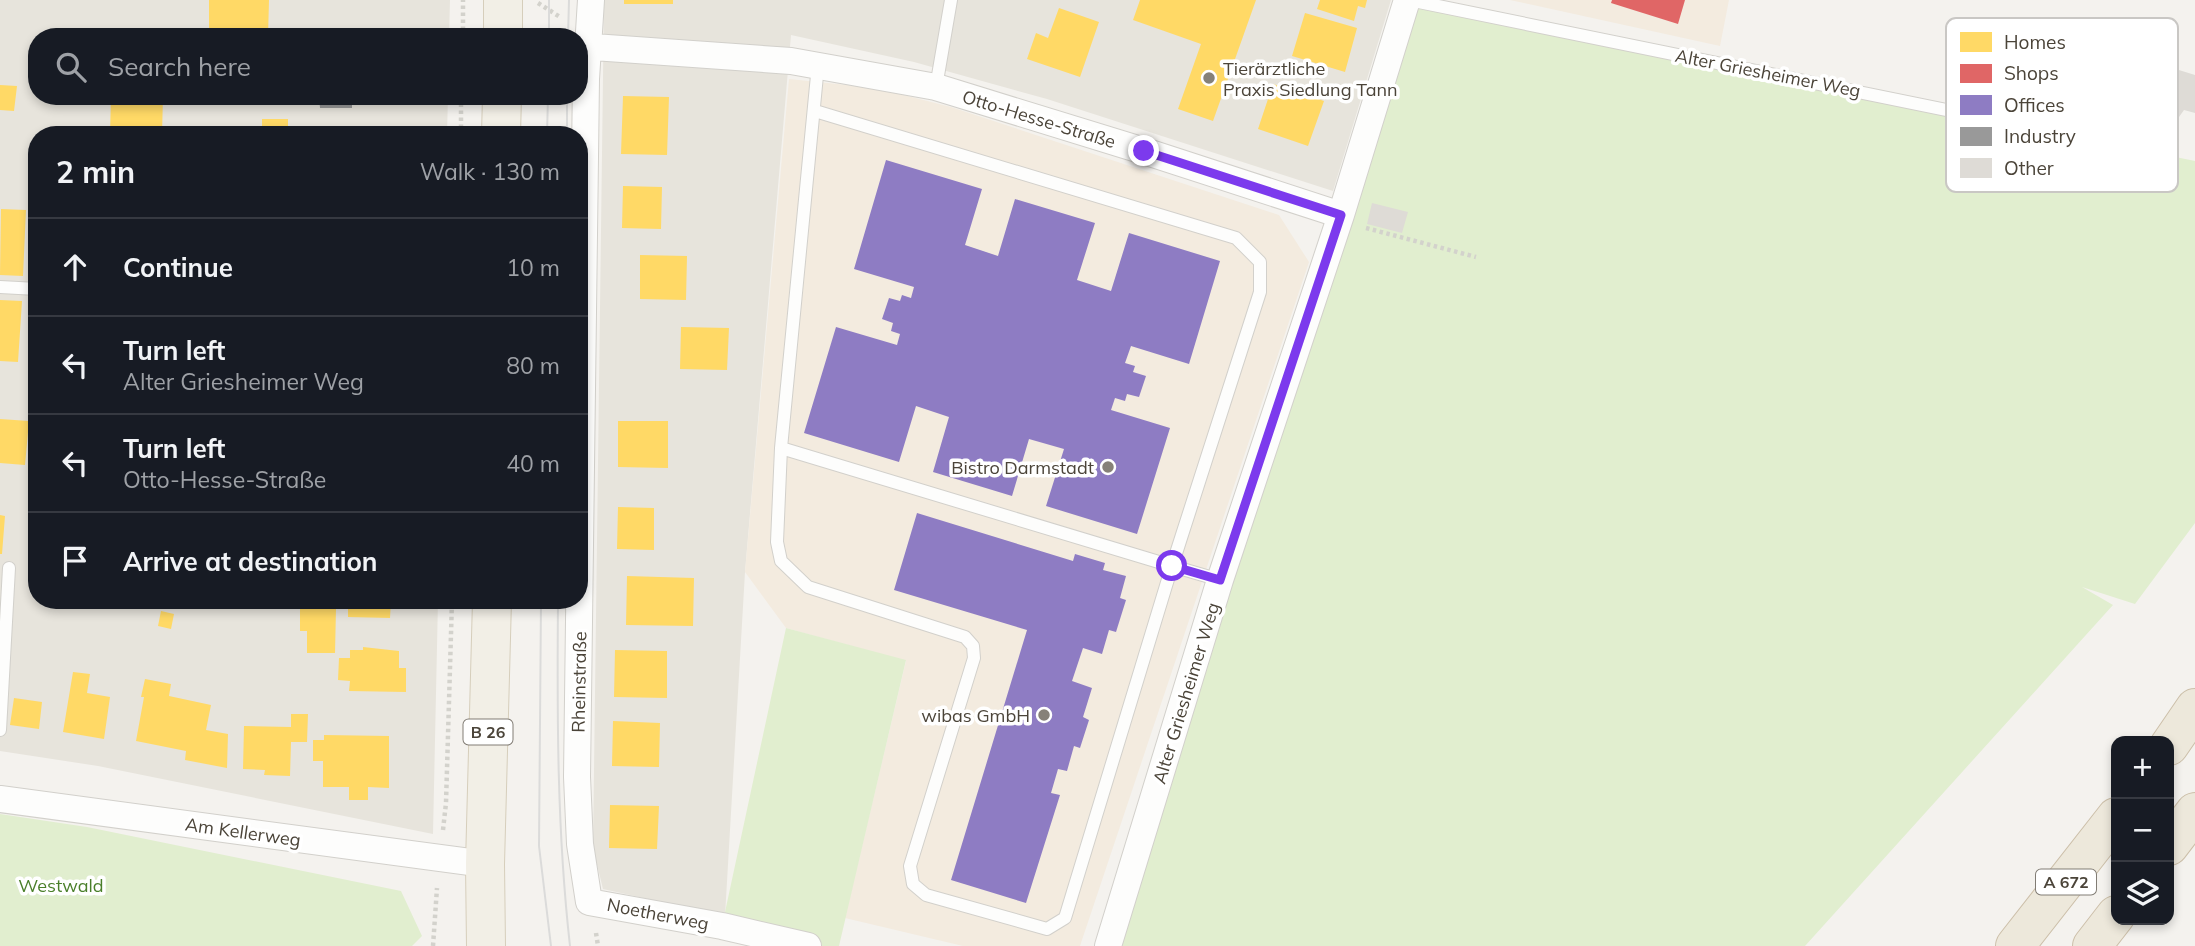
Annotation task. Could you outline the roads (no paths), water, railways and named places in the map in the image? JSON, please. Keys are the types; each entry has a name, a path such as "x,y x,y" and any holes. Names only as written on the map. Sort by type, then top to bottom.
{"highway":[{"path":"2174,739 2195,708"},
{"path":"2174,839 2195,812"},
{"name":"A 672","path":"2015,946 2111,823"},
{"path":"2092,946 2111,921"}],"main road":[{"path":"506,28 516,1"},
{"path":"501,126 502,105"},
{"name":"B 26","path":"485,946 492,609"}],"street":[{"name":"Alter Griesheimer Weg","path":"1108,946 1220,580 1341,215 1408,0"},
{"name":"Otto-Hesse-Straße","path":"588,29 818,65 936,87 1341,215"},
{"name":"Rheinstraße","path":"586,105 586,126"},
{"name":"Rheinstraße","path":"579,609 577,777 580,844 589,902"},
{"name":"Am Kellerweg","path":"0,799 485,864"},
{"name":"Noetherweg","path":"589,902 722,926 808,946"}],"lane":[{"path":"936,87 951,0"},
{"name":"Alter Griesheimer Weg","path":"1408,0 1946,110"},
{"path":"815,111 1236,238 1260,262 1260,292 1172,566 1065,918 1047,929 926,895 913,884 911,866 974,658 973,646 965,637 808,587 781,561 777,542 781,448 818,65"},
{"path":"0,287 28,289"},
{"path":"781,448 1220,580"},
{"path":"0,730 9,568"}],"tram line":[{"path":"549,0 549,28"},
{"path":"568,28 569,0"},
{"path":"547,126 548,105"},
{"path":"567,105 567,126"},
{"path":"541,609 539,846 551,946"},
{"path":"558,609 560,817 570,946"}],"place":[{"name":"Tierärztliche Praxis Siedlung Tann","path":"1209,78"},
{"name":"Bistro Darmstadt","path":"1108,467"},
{"name":"wibas GmbH","path":"1044,715"}],"park label":[{"name":"Westwald","path":"61,885"}]}
